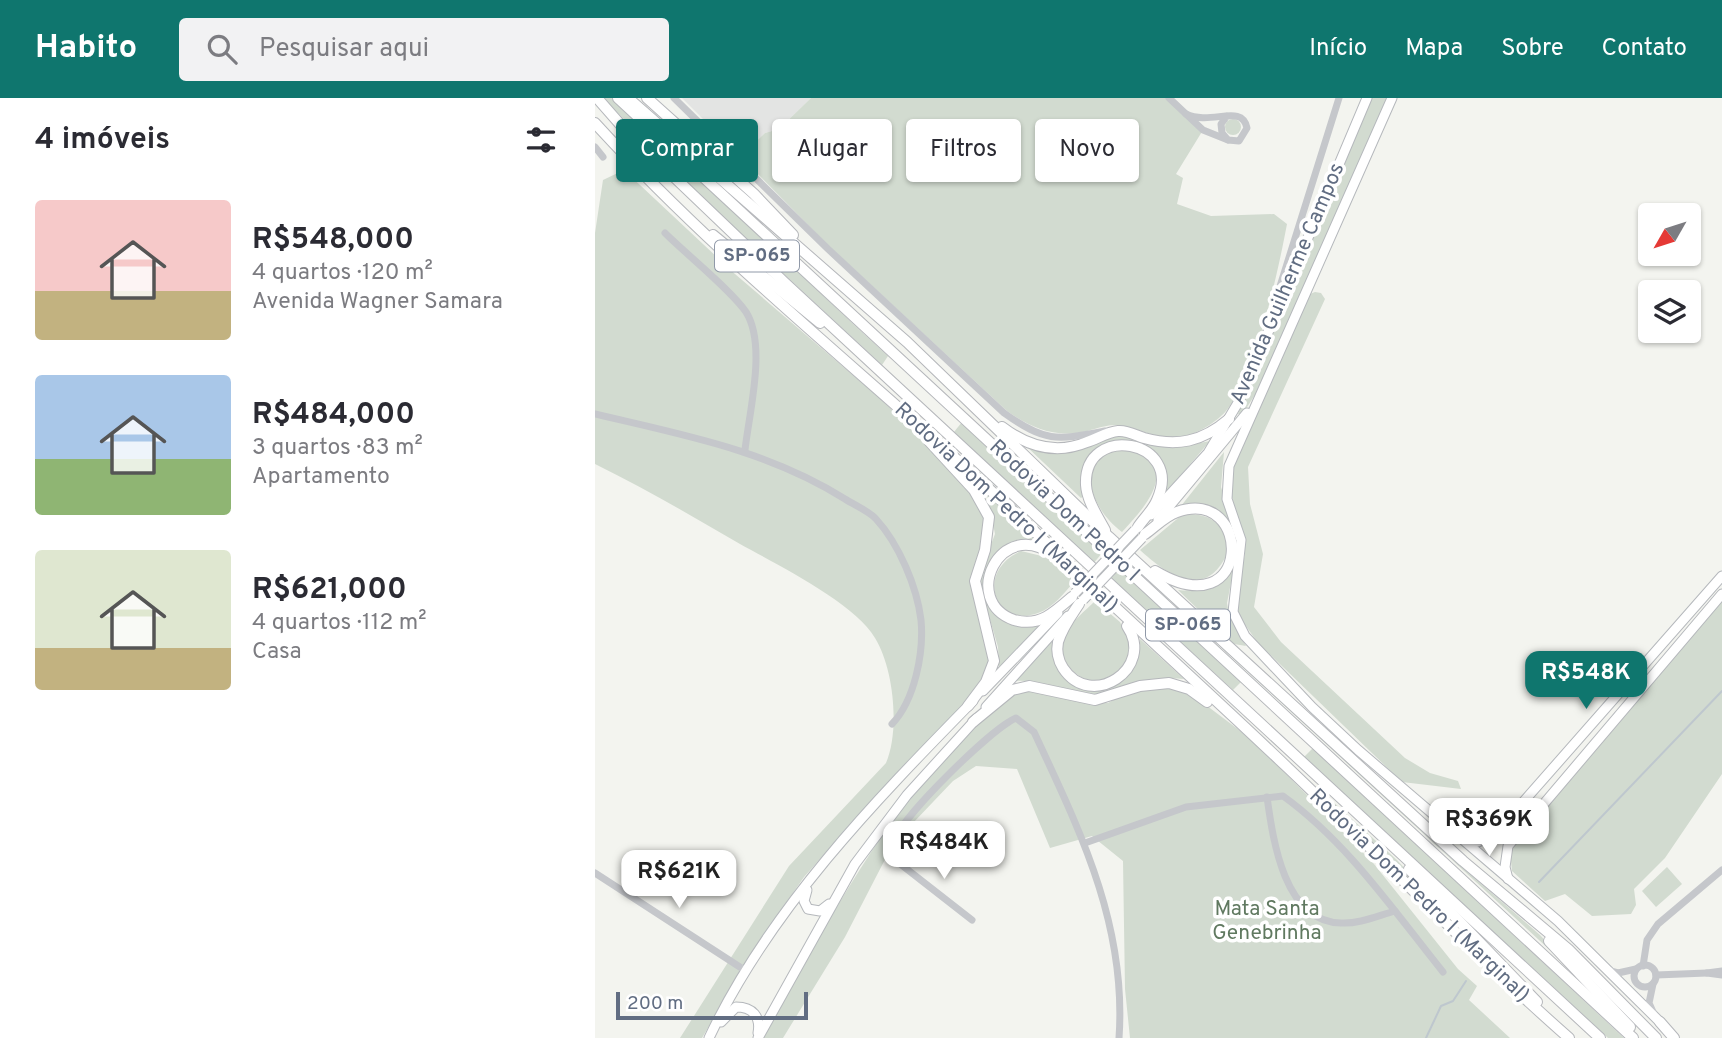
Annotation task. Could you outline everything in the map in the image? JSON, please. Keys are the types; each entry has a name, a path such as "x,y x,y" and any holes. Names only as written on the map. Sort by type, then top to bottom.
{"highway":[{"name":"Rodovia Dom Pedro I","path":"597,98 635,139 850,343 1600,1038"},
{"name":"Rodovia Dom Pedro I","path":"618,98 1633,1038"},
{"path":"628,98 825,268"},
{"path":"647,98 754,194 825,268"},
{"name":"Rodovia Dom Pedro I (Marginal)","path":"595,123 656,188 731,261 903,410 1287,767 1441,922 1571,1038"},
{"path":"656,188 806,313 850,343"},
{"name":"SP-065","path":"825,268 1109,537 1133,556 1462,861 1568,949 1656,1038"},
{"path":"971,404 1017,438 1047,448 1078,446 1116,431 1171,444 1188,442 1203,437 1229,419"},
{"path":"903,410 974,490 989,517 985,550 975,581 994,661 986,682 968,706"},
{"path":"1109,537 1086,485 1092,462 1109,447 1131,445 1152,456 1158,465 1161,474 1157,501 1140,532"},
{"path":"1133,556 1163,577 1189,586 1203,586 1217,579 1233,556 1232,536 1227,527 1203,511 1175,512 1140,532"},
{"path":"1073,570 1041,547 1022,545 1010,549 996,560 988,584 1000,611 1025,623 1047,617 1077,599"},
{"path":"1077,599 1061,632 1058,656 1069,677 1084,685 1108,685 1127,671 1135,650 1131,632 1109,604"},
{"path":"973,722 1000,697 1019,688 1038,687 1095,700 1140,686 1169,683 1189,689 1202,697 1287,767"},
{"path":"1364,819 1571,1038"},
{"path":"1462,861 1553,944 1639,1038"},
{"path":"1660,1022 1674,1038"}],"main road":[{"name":"Avenida Guilherme Campos","path":"1140,532 1190,475 1229,419 1262,352 1367,98"},
{"name":"Avenida Guilherme Campos","path":"1392,98 1236,447 1226,484 1227,499 1241,540 1233,612 1245,636 1312,707 1442,824 1558,921 1660,1022"},
{"name":"Avenida Guilherme Campos","path":"711,1035 768,936 819,870 968,706 1077,599 1140,532 1244,418 1264,384"},
{"path":"1442,824 1478,842 1495,834 1722,576"},
{"path":"1509,881 1505,867 1508,846 1722,594"},
{"name":"Avenida Guilherme Campos","path":"757,1038 836,894 889,816 1077,599"},
{"path":"1495,834 1495,843 1499,848 1508,846"},
{"path":"819,870 806,891 804,901 808,909 820,911 836,894"},
{"path":"711,1035 736,1007 743,1007 752,1010 758,1018 757,1038"}],"street":[{"path":"674,98 828,249 1004,413 1032,431 1059,439 1116,431"},
{"path":"1169,98 1186,114 1209,134 1228,140 1243,138 1248,128 1242,117 1227,116 1207,120 1186,114"},
{"path":"1262,352 1282,273 1339,98"},
{"path":"1227,116 1220,128 1228,140"},
{"path":"595,147 599,157"},
{"path":"665,233 745,312 754,330 756,353 745,450"},
{"path":"595,414 745,450 821,484 876,518 910,575 919,607 923,640 908,698 902,714 892,724"},
{"path":"972,920 899,863 894,851 896,837 932,792 1004,723 1016,718 1034,732 1100,882 1113,948 1119,1038"},
{"path":"1085,843 1186,807 1283,796 1299,807 1366,875 1443,972"},
{"path":"1267,797 1272,833 1283,870 1301,904 1324,921 1353,923 1395,911"},
{"path":"1653,984 1647,987 1638,985 1634,977 1640,967 1647,940 1658,924 1722,870"},
{"path":"595,873 746,971"},
{"path":"1604,969 1618,973 1640,967 1651,968 1655,975 1649,1003 1660,1022 1681,1038"},
{"path":"1655,975 1722,972"}],"shaded area":[{"path":"682,98 811,98 789,119 772,119 772,131 758,139 758,119 703,119"}],"green space":[{"path":"603,98 612,98 634,119 624,119"},
{"path":"811,98 1169,98 1203,130 1176,174 1183,178 1177,204 1211,216 1274,214 1287,224 1272,295 1256,348 1237,394 1216,421 1189,435 1175,438 1160,437 1118,425 1066,434 1057,433 1023,421 1007,411 829,246 758,174 758,139 772,131 772,182 892,182 892,119 789,119"},
{"path":"1369,98 1390,98 1258,390 1242,415 1238,414"},
{"path":"1230,119 1236,119 1241,127 1239,133 1230,135 1225,130 1225,124"},
{"path":"616,174 616,182 637,182 735,274 882,400 981,500 989,525 976,576 993,644 986,682 902,767 804,877 751,954 702,1038 680,1038 789,866 886,763 893,734 891,682 882,651 875,638 851,611 793,573 595,464 595,233 603,180"},
{"path":"686,182 702,182 741,217 888,356 882,365"},
{"path":"1321,293 1325,299 1248,467 1250,504 1263,554 1254,607 1281,642 1405,758 1430,773 1458,781 1461,789 1402,782 1258,643 1243,622 1235,603 1245,554 1229,484 1239,444 1310,294"},
{"path":"962,422 1102,553 1093,564 954,432"},
{"path":"1115,434 1179,447 1210,441 1163,496 1165,473 1158,456 1144,446 1126,442 1108,444 1093,454 1084,471 1084,496 1081,498 1025,445 1049,452"},
{"path":"1124,448 1142,455 1152,464 1156,475 1150,498 1122,532 1101,510 1091,485 1097,462 1107,454"},
{"path":"1224,452 1221,487 1239,542 1227,603 1229,615 1246,646 1234,644 1178,590 1203,589 1221,580 1232,567 1236,550 1233,534 1223,519 1206,509 1181,506"},
{"path":"987,494 1038,542 1018,544 991,562 990,603 1027,627 1039,626 999,667 998,647 980,585 983,566 995,534"},
{"path":"1183,514 1200,515 1213,520 1231,545 1213,573 1202,579 1179,577 1140,550"},
{"path":"1021,551 1050,558 1075,581 1049,608 1023,616 1011,613 1002,606 996,596 994,584 997,572 1006,560"},
{"path":"1129,559 1457,863 1540,935 1576,974 1127,561"},
{"path":"1119,569 1241,682 1233,690 1111,578"},
{"path":"1095,601 1120,622 1132,646 1126,667 1116,677 1104,681 1081,677 1071,669 1062,646 1069,628"},
{"path":"1722,601 1722,774 1665,858 1634,889 1636,905 1631,914 1592,916 1565,894 1545,901 1512,871 1510,852 1515,840"},
{"path":"1053,636 1055,658 1091,689 1121,681 1133,669 1140,639 1184,679 1157,679 1092,695 1074,693 1036,682 1016,681"},
{"name":"Mata Santa Genebrinha","path":"1178,684 1251,739 1374,864 1458,969 1477,986 1469,1000 1510,1038 1130,1038 1125,989 1123,861 1092,836 1050,848 1017,769 976,766 953,781 893,844 845,937 783,1038 762,1038 834,911 887,829 948,752 1001,699 1014,690 1037,687 1061,690 1108,703 1135,688"},
{"path":"1313,748 1624,1038 1608,1038 1304,757"},
{"path":"1331,800 1397,860 1498,969 1330,802"},
{"path":"1667,867 1682,884 1656,907 1642,891"}],"waterway":[{"path":"1539,882 1722,691"},
{"path":"1426,1038 1441,1006 1453,1001 1466,981"}]}
